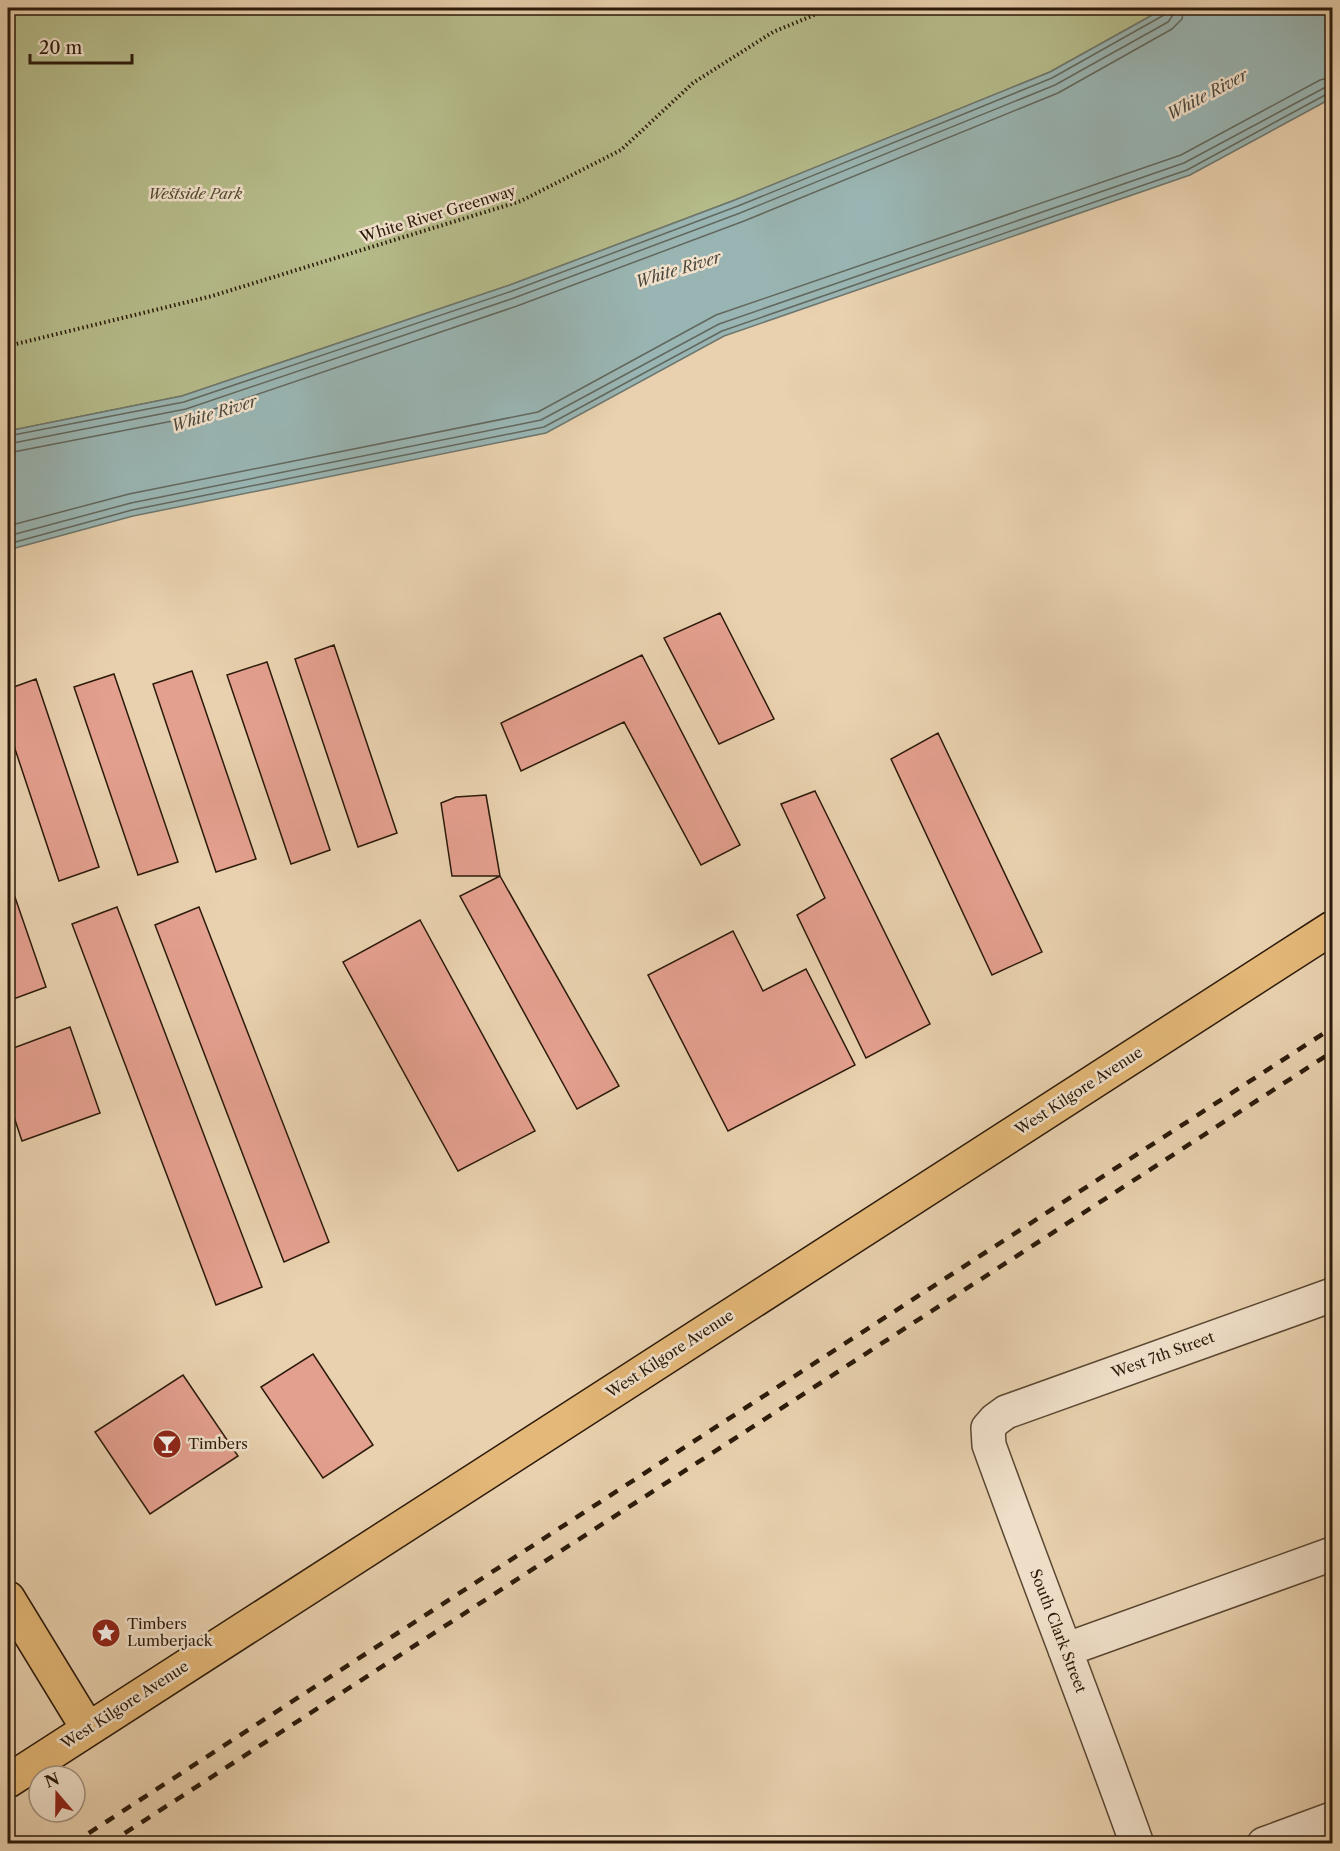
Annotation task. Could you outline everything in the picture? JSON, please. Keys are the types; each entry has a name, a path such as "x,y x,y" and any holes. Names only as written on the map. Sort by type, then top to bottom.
{"main road":[{"name":"West Kilgore Avenue","path":"8,1781 1332,928"},
{"path":"8,1598 88,1729"}],"street":[{"name":"West 7th Street","path":"995,1420 1006,1412 1060,1391 1332,1294"},
{"name":"South Clark Street","path":"995,1420 988,1428 989,1445 1137,1844"},
{"path":"1065,1650 1332,1554"},
{"path":"1264,1844 1332,1819"}],"path":[{"name":"White River Greenway","path":"8,346 212,296 521,201 621,150 693,83 772,32 831,8"}],"green space":[{"name":"Westside Park","path":"8,8 1165,8 1050,72 735,200 510,285 182,396 8,431"}],"water":[{"name":"White River","path":"1165,8 1332,8 1332,98 1190,175 724,336 546,433 133,516 8,550 8,431 182,396 510,285 735,200 1050,72"}],"building":[{"path":"720,613 774,719 719,744 664,638"},
{"path":"334,645 397,833 358,847 295,659"},
{"path":"642,655 740,845 701,865 624,722 521,771 501,723"},
{"path":"267,662 330,850 291,864 227,675"},
{"path":"192,671 256,859 216,872 153,684"},
{"path":"114,674 178,862 138,875 74,687"},
{"path":"36,679 99,867 59,881 8,728 8,689"},
{"path":"938,733 1042,952 992,975 891,759"},
{"path":"815,791 930,1024 866,1058 797,915 825,898 781,804"},
{"path":"486,795 500,876 452,876 441,803 456,797"},
{"path":"500,876 619,1086 577,1109 460,896"},
{"path":"8,877 46,987 8,1001"},
{"path":"117,907 262,1287 216,1305 72,924"},
{"path":"199,907 329,1242 284,1262 155,925"},
{"path":"420,920 535,1131 458,1171 343,962"},
{"path":"733,931 763,991 806,969 855,1065 728,1131 648,975"},
{"path":"70,1027 100,1113 22,1141 8,1099 8,1050"},
{"path":"313,1354 373,1445 323,1478 261,1387"},
{"name":"Timbers","path":"183,1375 238,1456 150,1514 95,1432"}],"railway":[{"path":"72,1844 1332,1028"},
{"path":"108,1844 1332,1052"}],"place":[{"name":"Timbers","path":"167,1444"},
{"name":"Timbers Lumberjack","path":"106,1633"}]}
